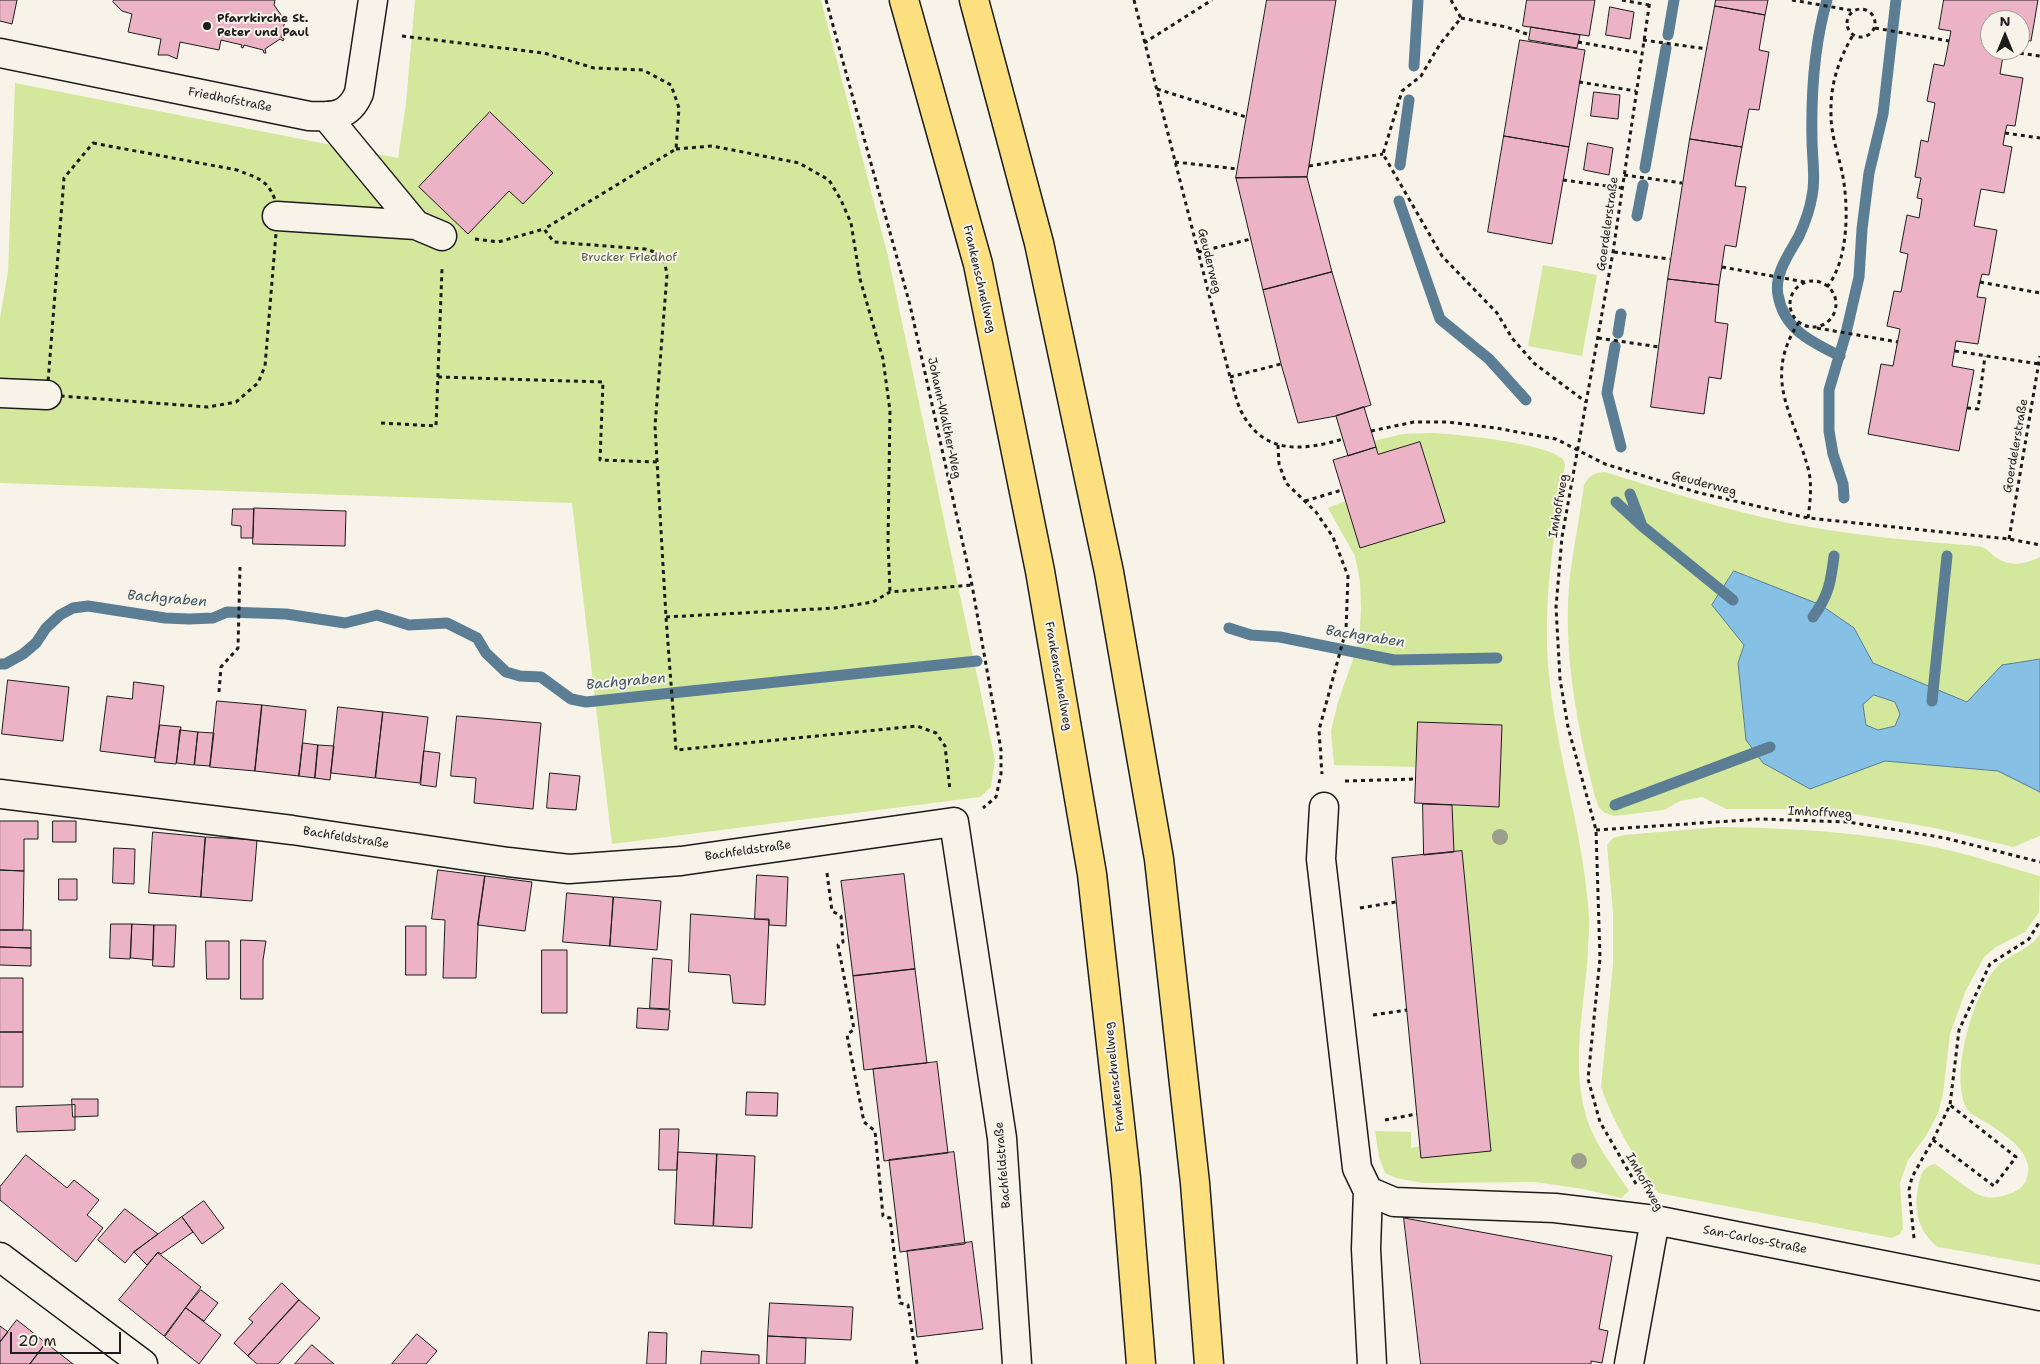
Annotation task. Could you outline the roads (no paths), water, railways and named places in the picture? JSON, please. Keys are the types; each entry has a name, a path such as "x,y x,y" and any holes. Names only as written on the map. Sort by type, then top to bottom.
{"highway":[{"name":"Frankenschnellweg","path":"904,0 978,264 1042,580 1092,874 1126,1178 1141,1364"},
{"path":"974,0 1039,243 1109,572 1159,859 1195,1183 1209,1364"}],"street":[{"name":"Friedhofstraße","path":"0,53 310,116 326,116 343,113 354,104 359,93 373,0"},
{"path":"326,116 416,225"},
{"path":"277,216 416,225 442,236"},
{"path":"0,393 47,395"},
{"name":"Bachfeldstraße","path":"0,794 292,830 498,861 569,869 681,861 954,822 1002,1138 1017,1364"},
{"path":"1323,794 1321,859 1327,913 1357,1168 1368,1191 1366,1249 1372,1364"},
{"name":"San-Carlos-Straße","path":"1368,1191 1394,1202 1555,1208 1655,1220 2040,1296"},
{"path":"1630,1364 1655,1220"},
{"path":"0,1257 143,1364"}],"water":[{"path":"1734,571 1821,605 1854,628 1873,663 1967,702 2002,665 2040,659 2040,792 1998,771 1885,761 1810,789 1763,763 1746,740 1738,663 1744,645 1712,605","holes":["1874,695 1895,702 1900,714 1895,726 1878,730 1866,725 1863,705"]}],"waterway":[{"path":"1414,66 1418,0"},
{"path":"1668,35 1674,0"},
{"path":"1827,0 1816,51 1813,86 1812,146 1814,175 1812,196 1801,232 1780,272 1777,287 1781,307 1793,326 1810,340 1840,356"},
{"path":"1844,498 1843,484 1833,454 1829,431 1829,390 1846,333 1859,277 1862,229 1869,173 1883,114 1896,0"},
{"path":"1645,168 1666,48"},
{"path":"1400,165 1409,100"},
{"path":"1637,216 1643,185"},
{"path":"1399,201 1440,319 1489,359 1526,400"},
{"path":"1618,333 1621,314"},
{"path":"1615,346 1607,393 1621,447"},
{"path":"1630,494 1641,523"},
{"path":"1616,502 1642,526 1733,600"},
{"path":"1813,617 1823,602 1828,588 1834,556"},
{"path":"1932,701 1947,556"},
{"name":"Bachgraben","path":"0,664 5,664 23,654 36,643 46,628 60,615 73,608 88,606 165,618 213,618 227,612 286,614 345,623 377,615 409,625 447,623 477,638 486,653 506,672 520,676 541,677 571,699 586,702 977,661"},
{"name":"Bachgraben","path":"1229,628 1251,635 1280,637 1394,660 1497,658"},
{"path":"1615,805 1770,747"}],"place":[{"name":"Pfarrkirche St. Peter und Paul","path":"207,26"}],"park label":[{"name":"Brucker Friedhof","path":"629,258"}]}
